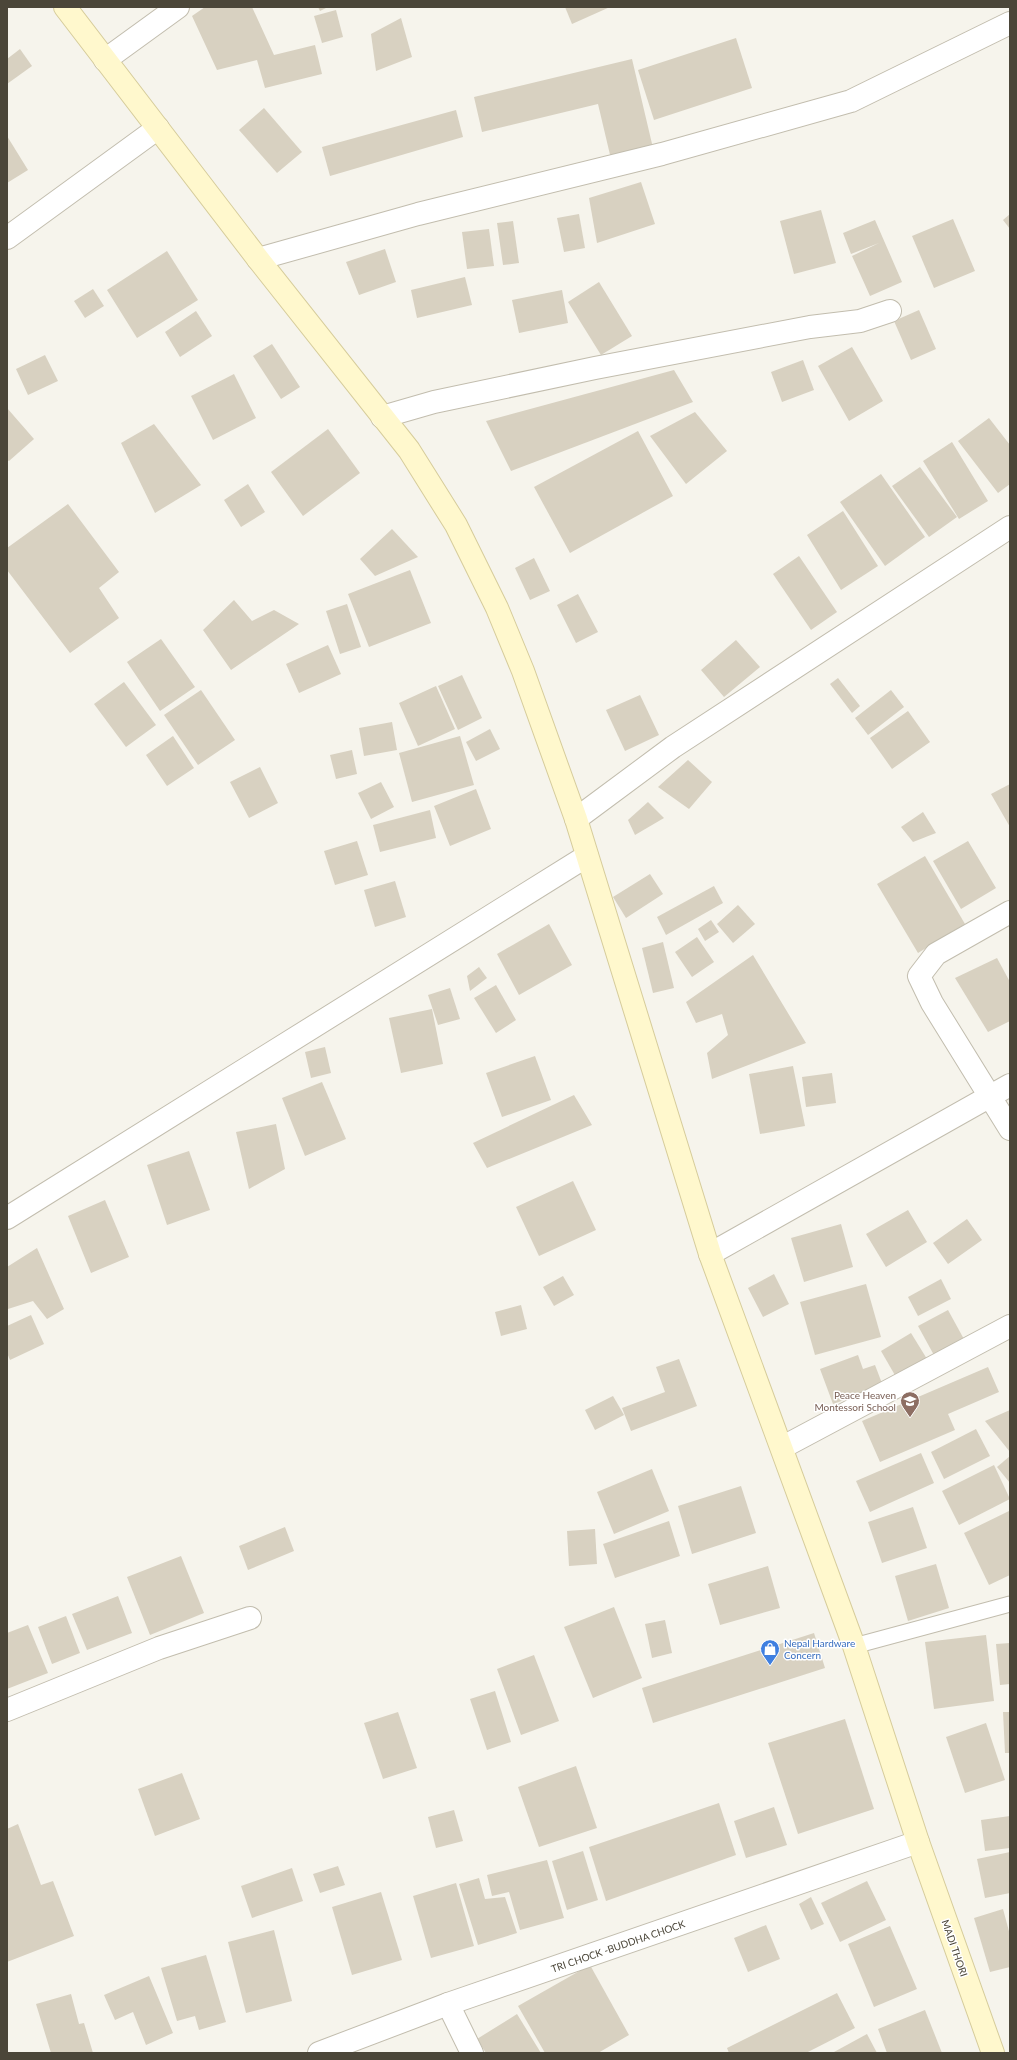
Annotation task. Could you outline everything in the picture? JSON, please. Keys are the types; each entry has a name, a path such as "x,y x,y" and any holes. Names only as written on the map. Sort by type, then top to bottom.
{"main road":[{"name":"MADI THORI","path":"65,7 258,259 409,450 456,524 497,608 522,671 576,819 586,856 710,1254 783,1447 854,1646 918,1842 993,2053"}],"street":[{"path":"106,60 178,7"},
{"path":"258,259 418,214 662,154 851,101 1010,23"},
{"path":"7,238 158,128"},
{"path":"382,417 434,402 595,368 810,327 860,321 890,311"},
{"path":"576,819 673,747 1010,527"},
{"path":"7,1218 586,856"},
{"path":"1010,912 936,954 920,976 932,1003 1010,1129"},
{"path":"710,1254 1010,1085"},
{"path":"783,1447 1010,1326"},
{"path":"7,1710 159,1648 250,1618"},
{"name":"TRI CHOCK -BUDDHA CHOCK","path":"319,2053 448,2004 918,1842"},
{"path":"448,2004 472,2053"}],"lane":[{"path":"854,1646 1010,1604"}],"building":[{"path":"205,7 252,7 274,55 315,45 322,74 265,88 257,60 217,70 192,16"},
{"path":"318,7 328,7 320,11"},
{"path":"565,7 610,7 572,24"},
{"path":"336,10 343,37 322,43 314,16"},
{"path":"401,18 412,57 376,71 371,34"},
{"path":"736,38 752,88 654,120 638,70"},
{"path":"20,49 32,66 7,84 7,59"},
{"path":"632,59 653,148 611,159 598,104 482,132 474,97"},
{"path":"264,108 302,152 277,173 239,130"},
{"path":"456,110 463,137 330,176 322,147"},
{"path":"7,136 28,170 7,183"},
{"path":"641,182 655,224 597,243 589,198"},
{"path":"821,210 836,263 794,274 780,221"},
{"path":"579,214 585,248 564,252 557,218"},
{"path":"1010,214 1010,229 1003,220"},
{"path":"953,219 975,271 934,288 912,236"},
{"path":"875,220 902,282 870,296 852,256 879,243 851,254 843,233"},
{"path":"513,221 519,263 503,265 497,223"},
{"path":"489,229 494,266 467,269 462,232"},
{"path":"385,249 396,282 359,295 346,262"},
{"path":"167,251 198,300 137,338 107,290"},
{"path":"465,277 472,305 417,318 411,290"},
{"path":"599,282 632,336 601,355 568,302"},
{"path":"93,289 104,306 85,318 74,301"},
{"path":"562,290 568,323 519,333 512,300"},
{"path":"919,310 936,349 911,360 894,321"},
{"path":"196,311 212,336 180,357 165,332"},
{"path":"272,344 300,387 281,399 253,356"},
{"path":"852,347 883,401 849,421 818,366"},
{"path":"45,355 58,381 28,395 16,369"},
{"path":"803,360 814,390 782,402 771,372"},
{"path":"674,370 693,402 511,471 486,421"},
{"path":"234,374 256,418 213,440 191,396"},
{"path":"7,408 34,439 9,461 7,460"},
{"path":"695,412 727,451 686,484 650,436"},
{"path":"989,418 1010,445 1010,484 998,493 958,441"},
{"path":"154,424 201,485 155,513 121,443"},
{"path":"328,429 360,473 303,516 271,472"},
{"path":"638,431 673,496 570,553 534,487"},
{"path":"952,442 988,501 959,519 923,461"},
{"path":"920,467 957,517 929,537 892,486"},
{"path":"881,474 925,537 885,566 840,502"},
{"path":"248,484 265,512 241,527 224,500"},
{"path":"68,504 119,572 99,588 119,618 70,653 7,570 7,548"},
{"path":"843,511 878,566 841,590 807,535"},
{"path":"392,529 418,557 375,576 360,559"},
{"path":"799,556 837,612 811,630 773,574"},
{"path":"534,558 550,591 530,600 515,568"},
{"path":"410,570 431,623 369,647 348,594"},
{"path":"578,594 598,632 576,643 557,605"},
{"path":"234,600 252,621 274,610 299,624 231,670 203,630"},
{"path":"347,604 361,647 340,654 326,611"},
{"path":"161,639 195,687 160,711 127,662"},
{"path":"736,640 760,667 724,697 701,670"},
{"path":"328,645 341,674 299,693 286,664"},
{"path":"462,675 482,718 458,730 438,686"},
{"path":"838,678 860,706 852,713 830,684"},
{"path":"124,682 156,725 126,747 94,704"},
{"path":"436,686 455,729 418,746 399,703"},
{"path":"201,690 235,740 198,765 164,715"},
{"path":"891,690 904,707 868,735 855,718"},
{"path":"640,695 659,735 625,751 606,710"},
{"path":"908,711 930,742 892,769 870,738"},
{"path":"392,722 397,750 364,756 359,728"},
{"path":"490,729 500,749 476,761 466,742"},
{"path":"173,736 194,768 167,786 146,755"},
{"path":"460,736 474,785 412,802 399,753"},
{"path":"352,750 357,774 336,779 330,755"},
{"path":"688,760 712,782 689,809 658,787"},
{"path":"260,767 278,803 249,818 230,782"},
{"path":"381,782 394,807 371,819 358,793"},
{"path":"1010,784 1010,827 991,794"},
{"path":"476,789 491,829 450,846 434,806"},
{"path":"648,802 664,818 635,835 628,820"},
{"path":"430,810 436,838 380,852 373,825"},
{"path":"923,812 936,833 913,842 901,827"},
{"path":"357,841 368,875 335,885 324,851"},
{"path":"968,841 996,888 961,909 933,861"},
{"path":"925,856 965,924 918,953 877,884"},
{"path":"650,874 663,894 626,918 613,897"},
{"path":"395,881 406,917 375,927 364,890"},
{"path":"714,886 723,903 666,935 657,917"},
{"path":"738,905 755,924 733,943 717,924"},
{"path":"711,920 719,932 705,941 698,929"},
{"path":"549,924 572,965 519,995 497,954"},
{"path":"697,937 714,962 692,977 675,952"},
{"path":"663,942 674,988 653,993 642,948"},
{"path":"753,955 806,1043 712,1079 707,1053 728,1035 722,1014 696,1023 686,1002"},
{"path":"997,958 1010,982 1010,1021 988,1032 955,978"},
{"path":"479,967 487,978 470,991 467,976"},
{"path":"496,985 516,1020 496,1033 474,998"},
{"path":"450,988 460,1019 438,1025 428,995"},
{"path":"432,1009 443,1064 401,1073 389,1018"},
{"path":"325,1047 331,1073 311,1078 305,1052"},
{"path":"535,1056 551,1100 502,1117 486,1073"},
{"path":"793,1066 805,1126 760,1134 749,1074"},
{"path":"832,1073 836,1103 806,1107 802,1077"},
{"path":"322,1082 346,1139 305,1156 282,1098"},
{"path":"574,1095 592,1125 487,1168 473,1143"},
{"path":"276,1124 285,1169 249,1189 236,1132"},
{"path":"189,1151 210,1210 167,1225 147,1165"},
{"path":"573,1181 596,1230 539,1256 516,1207"},
{"path":"105,1200 129,1257 91,1273 68,1216"},
{"path":"908,1210 927,1242 886,1267 866,1234"},
{"path":"967,1219 982,1240 948,1264 933,1243"},
{"path":"841,1224 853,1267 804,1282 791,1238"},
{"path":"37,1248 64,1309 47,1319 33,1301 8,1309 7,1307 7,1267"},
{"path":"774,1274 789,1304 763,1317 748,1288"},
{"path":"563,1276 574,1295 554,1306 543,1287"},
{"path":"941,1279 951,1299 918,1316 908,1297"},
{"path":"866,1284 881,1337 815,1355 800,1302"},
{"path":"521,1305 527,1329 501,1336 495,1312"},
{"path":"948,1310 965,1341 935,1357 918,1326"},
{"path":"31,1315 44,1344 10,1360 7,1353 7,1326"},
{"path":"911,1333 927,1359 896,1377 881,1351"},
{"path":"858,1355 863,1369 875,1365 883,1386 833,1404 820,1369"},
{"path":"679,1359 697,1406 631,1431 622,1408 665,1392 656,1367"},
{"name":"Peace Heaven Montessori School","path":"988,1367 999,1392 948,1414 955,1430 880,1462 862,1421"},
{"path":"613,1396 624,1415 595,1430 585,1410"},
{"path":"1010,1410 1010,1452 985,1421"},
{"path":"976,1429 990,1456 944,1479 931,1452"},
{"path":"921,1453 934,1483 870,1512 856,1481"},
{"path":"1010,1456 1010,1483 997,1467"},
{"path":"994,1465 1010,1499 959,1525 942,1491"},
{"path":"652,1469 669,1511 614,1534 597,1492"},
{"path":"741,1486 756,1533 692,1554 678,1506"},
{"path":"913,1507 927,1548 882,1563 868,1522"},
{"path":"1009,1511 1010,1575 989,1585 964,1533"},
{"path":"669,1521 680,1556 615,1578 603,1544"},
{"path":"285,1527 294,1551 248,1570 239,1546"},
{"path":"595,1529 597,1564 569,1566 567,1531"},
{"path":"181,1556 204,1613 150,1635 127,1577"},
{"path":"936,1564 949,1608 908,1621 895,1576"},
{"path":"768,1566 780,1608 720,1625 708,1584"},
{"path":"118,1596 132,1633 87,1650 72,1614"},
{"path":"614,1607 642,1678 593,1698 564,1627"},
{"path":"66,1616 80,1653 52,1664 38,1627"},
{"path":"665,1620 672,1653 652,1658 645,1624"},
{"path":"28,1625 48,1673 7,1689 7,1633"},
{"path":"814,1633 825,1668 653,1723 642,1688"},
{"path":"986,1635 994,1701 934,1709 925,1642"},
{"path":"1010,1643 1010,1684 1000,1685 996,1644"},
{"path":"534,1655 559,1721 521,1735 497,1669"},
{"path":"495,1691 511,1742 487,1750 470,1699"},
{"path":"398,1712 417,1768 383,1779 364,1723"},
{"path":"1003,1712 1010,1712 1010,1753 1005,1753"},
{"path":"845,1719 874,1809 798,1834 768,1743"},
{"path":"986,1723 1005,1780 965,1793 946,1737"},
{"path":"576,1766 597,1828 539,1847 518,1787"},
{"path":"182,1773 200,1819 155,1836 138,1789"},
{"path":"719,1803 736,1855 606,1901 589,1847"},
{"path":"774,1807 787,1845 746,1858 734,1821"},
{"path":"454,1810 463,1841 436,1848 428,1817"},
{"path":"1010,1816 1010,1848 985,1851 981,1820"},
{"path":"18,1824 41,1885 53,1881 74,1936 7,1962 7,1829"},
{"path":"583,1851 598,1900 567,1910 552,1861"},
{"path":"1010,1852 1010,1893 985,1898 977,1859"},
{"path":"547,1860 564,1918 520,1930 509,1892 492,1896 487,1875"},
{"path":"338,1866 345,1885 320,1893 313,1874"},
{"path":"292,1868 303,1901 252,1918 241,1886"},
{"path":"479,1878 485,1899 505,1897 517,1933 478,1945 459,1884"},
{"path":"867,1881 886,1920 840,1942 821,1903"},
{"path":"456,1883 474,1946 431,1958 413,1896"},
{"path":"381,1892 402,1960 352,1975 332,1907"},
{"path":"811,1897 824,1924 811,1930 799,1904"},
{"path":"1003,1909 1010,1935 1010,1967 990,1972 974,1918"},
{"path":"766,1925 780,1959 748,1972 734,1938"},
{"path":"890,1926 917,1989 874,2007 848,1944"},
{"path":"274,1930 292,2001 246,2013 228,1942"},
{"path":"206,1955 226,2022 199,2030 195,2016 177,2021 161,1968"},
{"path":"590,1965 629,2035 598,2053 545,2053 518,2006"},
{"path":"149,1976 173,2033 146,2045 133,2012 115,2020 104,1995"},
{"path":"837,1993 855,2028 806,2053 729,2053 727,2048"},
{"path":"71,1994 79,2024 84,2023 93,2053 51,2053 36,2004"},
{"path":"925,2010 942,2053 887,2053 878,2029"},
{"path":"517,2014 541,2053 486,2053 477,2039"},
{"path":"867,2034 877,2053 834,2052"}],"place":[{"name":"Peace Heaven Montessori School","path":"910,1418"},
{"name":"Nepal Hardware Concern","path":"770,1666"}]}
